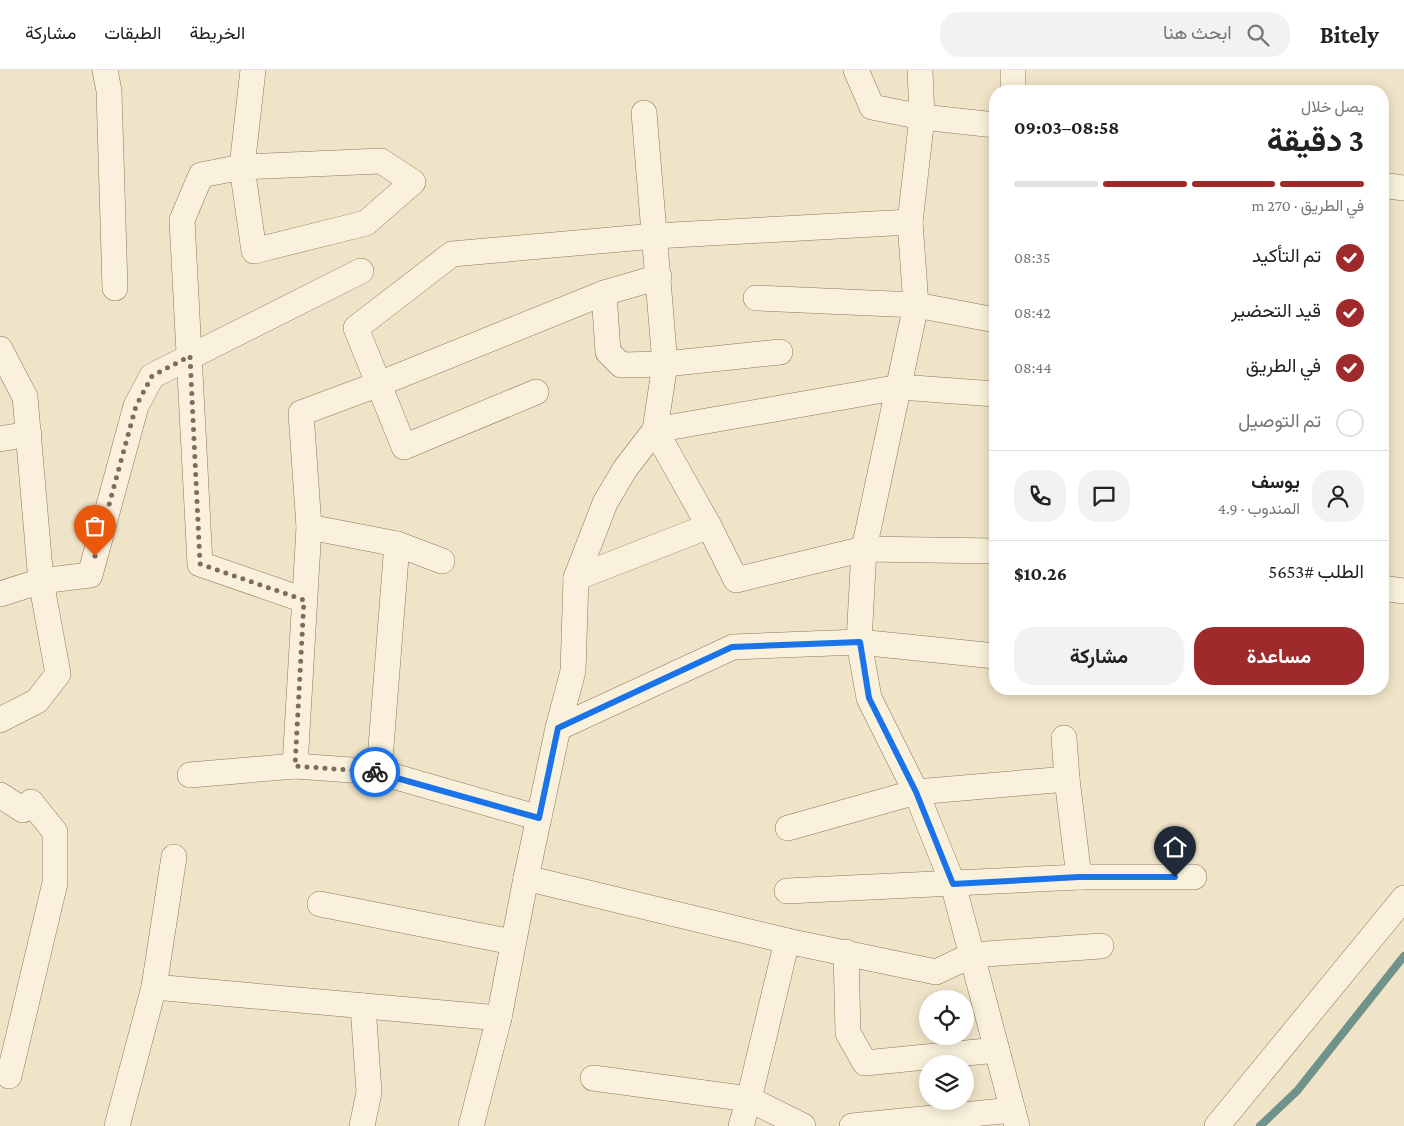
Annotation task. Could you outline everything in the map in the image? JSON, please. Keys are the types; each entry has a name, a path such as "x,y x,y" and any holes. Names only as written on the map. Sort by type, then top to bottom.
{"street":[{"path":"105,70 108,91 116,288"},
{"path":"253,70 242,167 254,251 366,223 413,182 381,161 242,167 201,175 182,220 200,564 304,600"},
{"path":"856,70 872,107 922,117 989,124"},
{"path":"852,1126 1015,1118 953,884 916,792 869,698 860,642 864,549 916,305 910,222 922,117 920,70"},
{"path":"1013,70 1013,85"},
{"path":"476,1125 558,728 573,672 576,578 605,503 625,469 655,430 665,364 644,113"},
{"path":"1389,186 1404,188"},
{"path":"536,392 404,447 356,328 452,254 654,236 910,222"},
{"path":"0,594 41,581 90,575 136,406 152,376 361,271"},
{"path":"295,766 309,526 301,413 379,384 604,293 659,277"},
{"path":"604,293 608,352 621,365 665,364 780,352"},
{"path":"756,298 916,305 989,319"},
{"path":"0,349 25,397 41,581 58,674 37,702 0,720"},
{"path":"655,430 900,387 989,394"},
{"path":"655,430 709,526 736,580 864,549 989,551"},
{"path":"0,439 29,434"},
{"path":"309,526 397,544 442,561"},
{"path":"576,578 709,526"},
{"path":"379,772 397,544"},
{"path":"1389,589 1404,591"},
{"path":"558,728 732,647 860,642 989,655"},
{"path":"1064,738 1066,779 1079,877"},
{"path":"190,775 295,766 379,772 539,818"},
{"path":"788,828 916,792 1066,779"},
{"path":"0,795 23,810 31,802 55,832 55,883 9,1076"},
{"path":"117,1126 154,987 174,857"},
{"path":"787,892 1079,877 1194,877"},
{"path":"526,878 787,941 936,972 972,955 1101,946"},
{"path":"1217,1126 1404,898"},
{"path":"320,904 513,942"},
{"path":"741,1126 787,941"},
{"path":"846,952 848,1033 866,1063 997,1050"},
{"path":"154,987 499,1018"},
{"path":"362,1126 369,1092 363,1006"},
{"path":"592,1078 749,1099 803,1126"}],"waterway":[{"path":"1260,1126 1297,1091 1404,956"}],"way so far":[{"path":"95,556 136,406 152,376 190,356 200,564 304,600 295,766 375,772"}],"route":[{"path":"375,772 539,818 558,728 732,647 860,642 869,698 916,792 953,884 1079,877 1175,877"}]}
